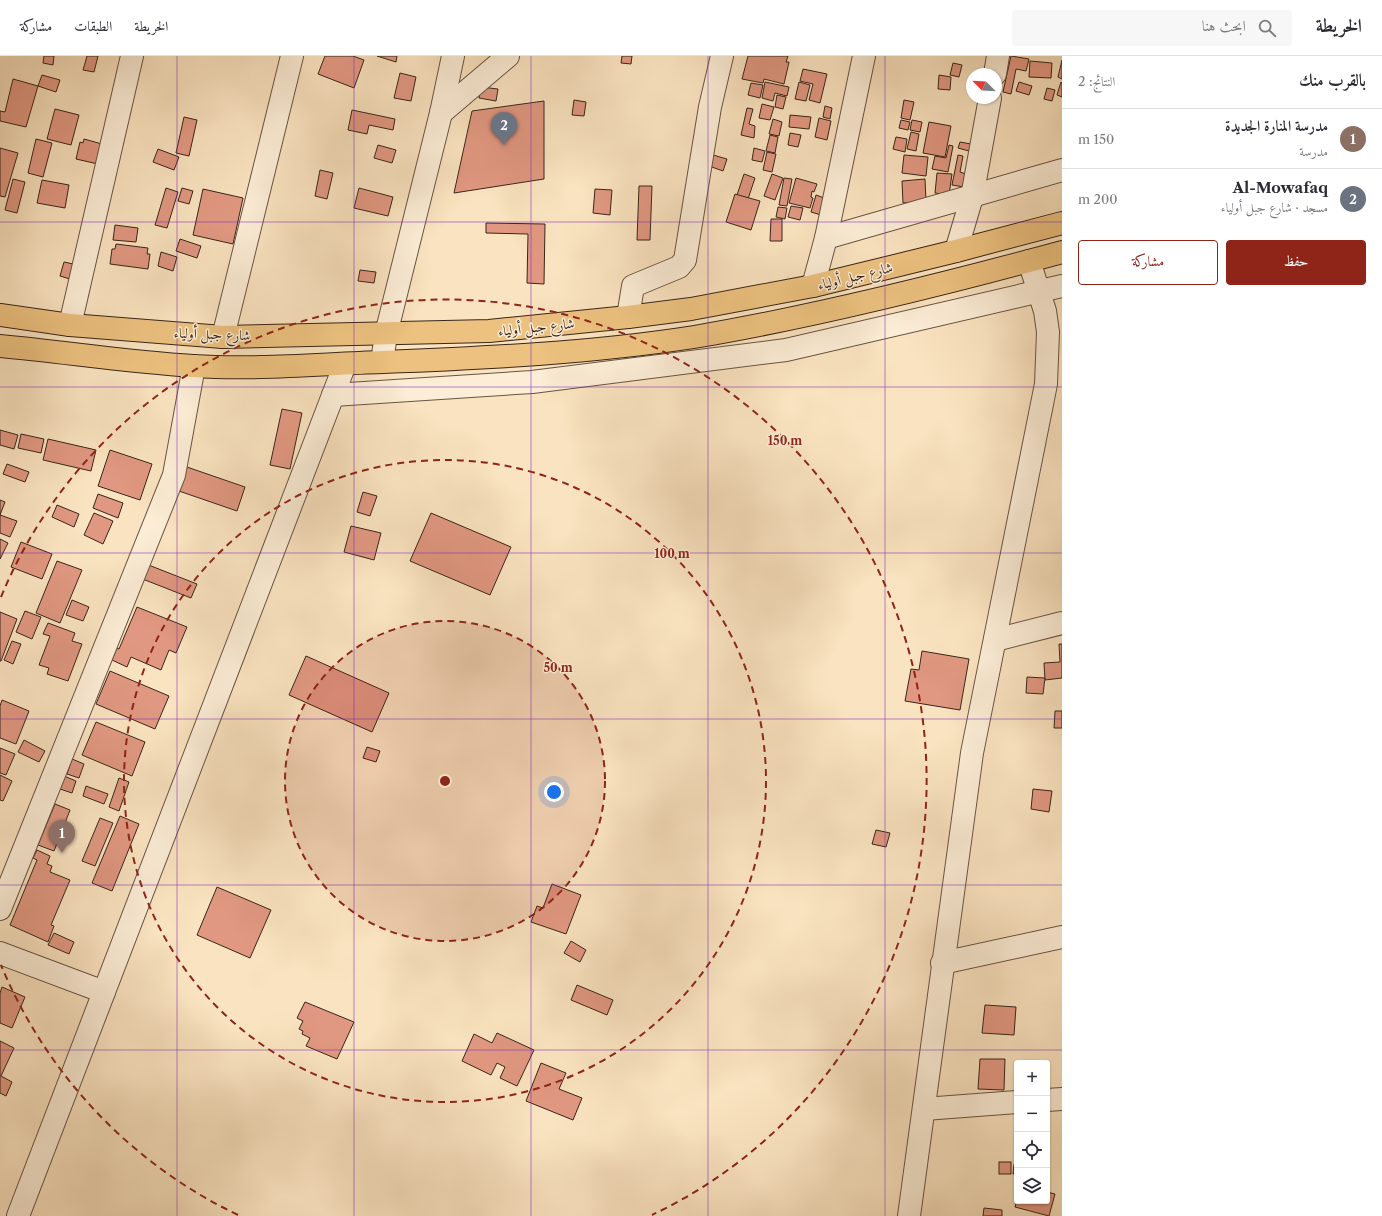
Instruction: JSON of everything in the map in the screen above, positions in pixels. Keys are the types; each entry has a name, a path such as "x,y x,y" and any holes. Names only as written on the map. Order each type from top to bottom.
{"main road":[{"name":"شارع جبل أولياء","path":"0,315 70,325 223,336 489,331 691,309 813,286 1062,223"},
{"name":"شارع جبل أولياء","path":"0,346 194,366 288,367 485,358 619,347 694,337 781,320 887,297 1062,252"}],"street":[{"path":"70,325 132,56"},
{"path":"223,336 292,56"},
{"path":"382,362 386,334 441,113 453,56"},
{"path":"441,113 508,56"},
{"path":"628,317 633,286 679,267 685,260 710,107 722,56"},
{"path":"813,286 826,238 864,56"},
{"path":"996,68 998,56"},
{"path":"956,251 972,197 989,104"},
{"path":"826,238 1062,170"},
{"path":"909,1216 942,964 972,753 1046,384 1048,332 1045,311 1029,260"},
{"path":"333,395 532,382 786,350 1062,286"},
{"path":"18,1216 345,364"},
{"path":"0,909 174,475 194,366"},
{"path":"995,640 1062,623"},
{"path":"942,964 1062,937"},
{"path":"0,953 104,992"},
{"path":"1050,1100 1062,1099"},
{"path":"924,1109 1014,1102"}],"building":[{"path":"44,56 54,56 53,65 43,63"},
{"path":"87,56 98,56 94,72 83,70"},
{"path":"325,56 353,56 364,60 354,88 318,74"},
{"path":"377,56 397,56 396,62"},
{"path":"622,56 632,56 631,64 621,63"},
{"path":"748,56 788,56 786,62 789,62 784,84 764,79 763,83 742,79"},
{"path":"1011,56 1029,59 1026,71 1016,69 1011,94 1003,92"},
{"path":"1062,60 1062,79 1058,77"},
{"path":"1030,61 1052,63 1051,78 1029,77"},
{"path":"953,63 962,65 959,77 950,75"},
{"path":"803,69 827,74 820,103 809,100 813,84 800,81"},
{"path":"400,73 416,77 411,101 394,98"},
{"path":"42,75 60,80 56,92 38,86"},
{"path":"939,75 951,77 950,90 938,89"},
{"path":"13,79 38,86 26,127 0,121 0,111 5,112"},
{"path":"765,82 789,87 787,96 775,93 773,101 762,98"},
{"path":"799,82 810,85 806,101 795,99"},
{"path":"1019,82 1032,86 1029,95 1016,91"},
{"path":"1061,82 1062,83 1062,97 1057,95"},
{"path":"751,83 763,85 760,98 748,95"},
{"path":"481,87 498,89 496,101 479,98"},
{"path":"1047,88 1055,90 1052,101 1044,99"},
{"path":"777,95 786,97 783,109 775,107"},
{"path":"574,100 586,102 584,116 572,115"},
{"path":"904,100 914,102 910,120 901,118"},
{"path":"544,101 544,179 454,193 472,111"},
{"path":"762,104 774,107 770,120 759,118"},
{"path":"825,106 832,108 830,119 823,117"},
{"path":"747,108 753,109 749,124 755,126 754,138 741,135"},
{"path":"55,109 79,115 71,145 47,139"},
{"path":"352,110 395,119 393,130 369,125 367,134 348,130"},
{"path":"790,115 811,117 809,129 789,127"},
{"path":"184,117 197,120 189,156 176,153"},
{"path":"819,118 831,121 827,140 815,137"},
{"path":"773,119 782,122 779,136 769,134"},
{"path":"901,120 910,122 908,130 899,128"},
{"path":"912,120 922,122 920,132 910,130"},
{"path":"929,122 951,126 945,157 923,153"},
{"path":"911,132 919,134 916,151 907,149"},
{"path":"790,133 801,135 798,147 788,145"},
{"path":"770,135 778,137 775,153 766,151"},
{"path":"896,137 907,139 905,152 893,149"},
{"path":"36,139 52,143 43,177 28,173"},
{"path":"84,139 102,144 98,164 76,159 80,142 83,143"},
{"path":"960,142 971,144 969,151 958,148"},
{"path":"378,145 396,150 392,163 374,158"},
{"path":"949,145 953,146 948,172 932,169 935,156 946,158"},
{"path":"0,148 18,153 5,197 0,196"},
{"path":"754,148 765,151 762,162 752,160"},
{"path":"158,149 179,157 174,170 153,162"},
{"path":"767,152 776,154 772,172 763,170"},
{"path":"713,155 727,159 723,171 709,166"},
{"path":"904,155 928,157 926,176 902,173"},
{"path":"958,155 963,156 960,172 966,174 964,187 952,185"},
{"path":"320,170 333,173 327,199 315,196"},
{"path":"937,173 952,174 949,195 935,193"},
{"path":"744,174 755,178 748,199 737,195"},
{"path":"772,174 783,178 775,200 764,196"},
{"path":"784,178 792,179 787,206 779,205"},
{"path":"796,178 817,184 814,192 812,191 811,197 813,198 810,208 789,203"},
{"path":"13,179 25,182 17,213 5,210"},
{"path":"925,179 926,201 903,203 902,181"},
{"path":"42,180 69,185 65,208 37,203"},
{"path":"639,186 652,186 650,240 637,240"},
{"path":"166,188 178,192 167,228 155,225"},
{"path":"182,188 193,191 189,204 178,201"},
{"path":"359,188 393,197 388,216 354,208"},
{"path":"203,189 243,198 233,244 193,235"},
{"path":"595,189 612,190 610,215 593,213"},
{"path":"735,194 760,201 751,230 726,222"},
{"path":"816,195 827,199 821,215 811,212"},
{"path":"791,206 803,208 800,220 788,217"},
{"path":"778,207 787,208 785,219 776,217"},
{"path":"771,219 782,219 782,241 770,241"},
{"path":"486,223 545,224 544,284 527,283 528,234 486,233"},
{"path":"115,225 138,228 136,242 113,240"},
{"path":"180,239 201,246 197,258 176,251"},
{"path":"116,244 148,248 147,254 150,254 148,269 110,264 112,249 115,249"},
{"path":"161,252 177,257 173,271 158,266"},
{"path":"64,262 78,265 73,280 60,276"},
{"path":"360,270 376,272 374,283 358,281"},
{"path":"282,409 302,413 290,469 270,465"},
{"path":"0,430 18,435 14,449 0,445"},
{"path":"21,434 44,439 41,453 18,448"},
{"path":"48,439 96,450 91,471 43,460"},
{"path":"110,450 152,464 140,500 98,486"},
{"path":"7,464 29,472 25,482 3,474"},
{"path":"184,466 245,487 237,511 176,490"},
{"path":"363,492 377,496 370,516 357,512"},
{"path":"98,494 123,503 118,518 93,508"},
{"path":"0,500 5,502 0,515"},
{"path":"57,505 79,514 74,527 52,517"},
{"path":"94,513 113,521 103,544 84,535"},
{"path":"431,513 511,547 490,595 410,561"},
{"path":"0,515 17,521 10,537 0,533"},
{"path":"351,526 381,533 374,560 344,552"},
{"path":"0,539 8,543 0,559"},
{"path":"21,542 52,554 42,579 11,567"},
{"path":"57,561 82,570 60,623 36,613"},
{"path":"146,564 197,584 191,598 140,578"},
{"path":"72,600 89,607 83,621 66,615"},
{"path":"137,607 187,627 176,653 169,650 161,670 131,657 127,667 112,660 117,648 119,649"},
{"path":"25,611 41,617 32,639 16,632"},
{"path":"0,612 17,619 1,661 0,661"},
{"path":"48,623 75,633 72,641 82,644 68,681 47,674 49,668 39,665 50,636 43,634"},
{"path":"12,641 21,644 13,664 4,660"},
{"path":"1059,644 1062,644 1062,678 1045,680 1044,663 1060,662"},
{"path":"922,651 969,659 960,710 905,701 911,669 919,670"},
{"path":"306,656 389,693 372,732 289,695"},
{"path":"110,671 169,696 155,729 96,704"},
{"path":"1027,677 1045,678 1043,694 1026,693"},
{"path":"2,700 29,711 16,744 0,738 0,706"},
{"path":"1055,711 1062,711 1062,728 1054,728"},
{"path":"96,722 145,742 132,776 82,755"},
{"path":"24,740 45,751 39,762 18,752"},
{"path":"367,747 380,751 376,762 363,758"},
{"path":"0,748 15,754 6,775 0,773"},
{"path":"72,759 84,764 79,778 67,774"},
{"path":"0,775 12,781 3,801 0,800"},
{"path":"64,776 76,781 72,793 60,789"},
{"path":"119,778 129,782 119,811 109,807"},
{"path":"86,786 108,794 104,804 83,796"},
{"path":"1033,789 1052,791 1049,812 1031,809"},
{"path":"55,804 70,810 54,851 38,845"},
{"path":"120,816 139,824 112,891 92,883"},
{"path":"100,818 113,823 95,866 82,861"},
{"path":"876,830 890,833 886,847 872,844"},
{"path":"37,850 50,856 47,864 52,866 50,872 70,880 51,925 54,926 48,942 10,925 37,860 33,858"},
{"path":"552,884 581,895 566,934 531,922 537,906 543,908"},
{"path":"217,887 271,910 250,958 197,935"},
{"path":"54,933 74,942 69,954 48,945"},
{"path":"571,941 586,950 580,962 564,953"},
{"path":"577,985 613,1000 607,1015 571,1000"},
{"path":"2,987 25,997 12,1028 0,1023 0,993"},
{"path":"305,1002 354,1022 337,1059 306,1046 310,1038 302,1034 303,1031 299,1029 303,1021 297,1018"},
{"path":"985,1005 1016,1007 1014,1035 982,1033"},
{"path":"497,1033 534,1050 517,1086 500,1078 505,1067 497,1063 491,1075 462,1061 474,1034 492,1043"},
{"path":"0,1041 14,1048 1,1076 12,1082 6,1096 0,1093"},
{"path":"980,1059 1005,1059 1004,1090 978,1089"},
{"path":"541,1063 566,1073 559,1089 582,1098 573,1120 526,1101"},
{"path":"999,1162 1011,1162 1011,1174 999,1174"},
{"path":"1050,1193 1055,1194 1049,1216 1015,1207 1016,1204 1050,1204"},
{"path":"984,1208 1002,1210 1002,1216 983,1216"}],"place":[{"name":"Al-Mowafaq","path":"504,145"},
{"name":"مدرسة المنارة الجديدة","path":"62,853"}]}
